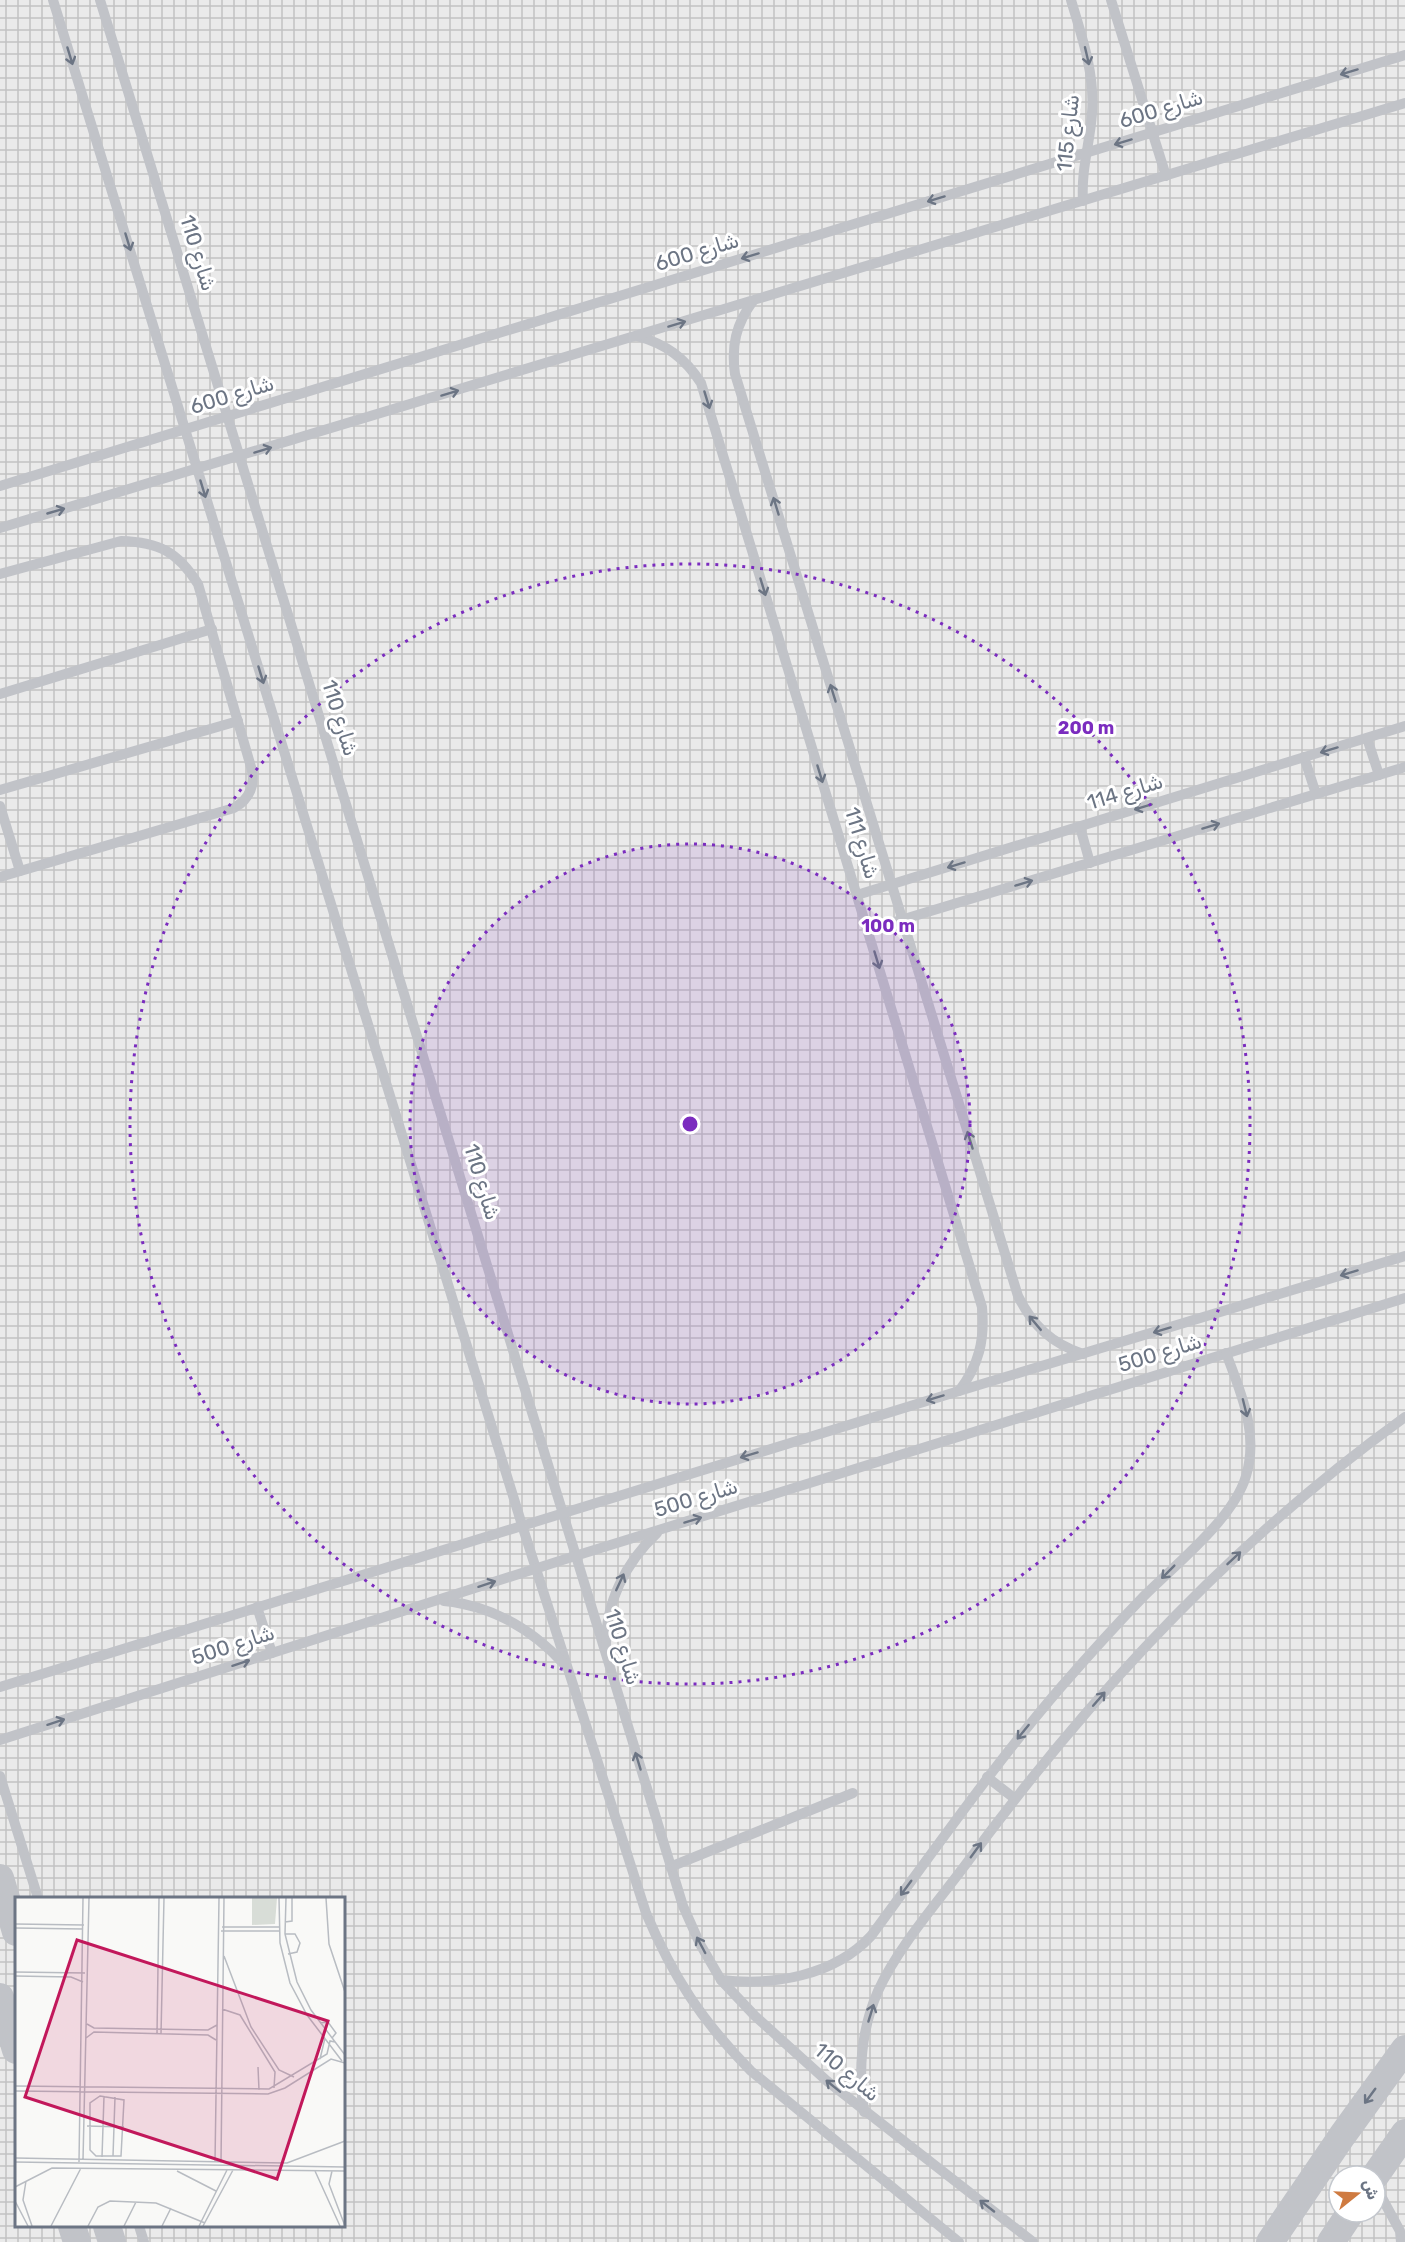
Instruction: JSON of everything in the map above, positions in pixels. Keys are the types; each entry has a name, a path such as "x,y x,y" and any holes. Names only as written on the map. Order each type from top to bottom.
{"street":[{"path":"0,1878 15,1929"},
{"path":"0,1997 15,2047"},
{"path":"1270,2242 1348,2127 1405,2049"},
{"path":"1383,2164 1405,2133"},
{"path":"1331,2242 1343,2224"},
{"path":"72,2227 77,2242"},
{"path":"107,2227 112,2242"}],"lane":[{"path":"53,0 522,1525 646,1913 670,1965 700,2013 724,2043 751,2071 959,2242"},
{"name":"شارع 110","path":"100,0 683,1906 700,1944 721,1980 790,2049 864,2112 1033,2242"},
{"name":"شارع 115","path":"1071,0 1091,73 1092,113 1083,169 1083,201"},
{"path":"1112,0 1166,176"},
{"name":"شارع 600","path":"0,486 1405,55"},
{"path":"0,528 1405,103"},
{"name":"شارع 111","path":"753,301 737,328 733,358 735,374 1018,1296 1037,1327 1050,1339 1083,1354"},
{"name":"شارع 111","path":"637,336 668,348 681,358 702,383 982,1307 983,1343 978,1360 959,1391"},
{"path":"0,574 121,541 158,546 174,555 188,568 198,584 254,781 249,794 240,804 0,877"},
{"path":"0,694 212,629"},
{"path":"0,790 238,721"},
{"name":"شارع 114","path":"857,895 1405,726"},
{"path":"1367,738 1379,775"},
{"path":"1304,757 1316,795"},
{"path":"868,930 1405,767"},
{"path":"0,806 20,871"},
{"path":"1080,826 1090,862"},
{"name":"شارع 500","path":"0,1687 1405,1256"},
{"name":"شارع 500","path":"0,1740 575,1556 1405,1298"},
{"path":"721,1980 744,1982 792,1978 826,1966 858,1950 871,1936 987,1777 1032,1722 1142,1598 1227,1515 1246,1477 1251,1456 1251,1434 1241,1393 1226,1353"},
{"path":"864,2112 861,2082 862,2051 878,1991 898,1955 1014,1798 1158,1631 1202,1587 1294,1504 1405,1417"},
{"path":"606,1659 608,1623 617,1589 635,1557 660,1530"},
{"path":"438,1600 487,1609 510,1619 544,1643 567,1667"},
{"path":"257,1607 272,1653"},
{"path":"0,1776 37,1897"},
{"path":"987,1777 1014,1798"},
{"path":"670,1866 853,1793"},
{"path":"1387,2207 1400,2230 1401,2242"},
{"path":"139,2227 144,2242"}],"shaded area":[{"path":"0,0 1405,0 1405,2242 0,2242"}]}
